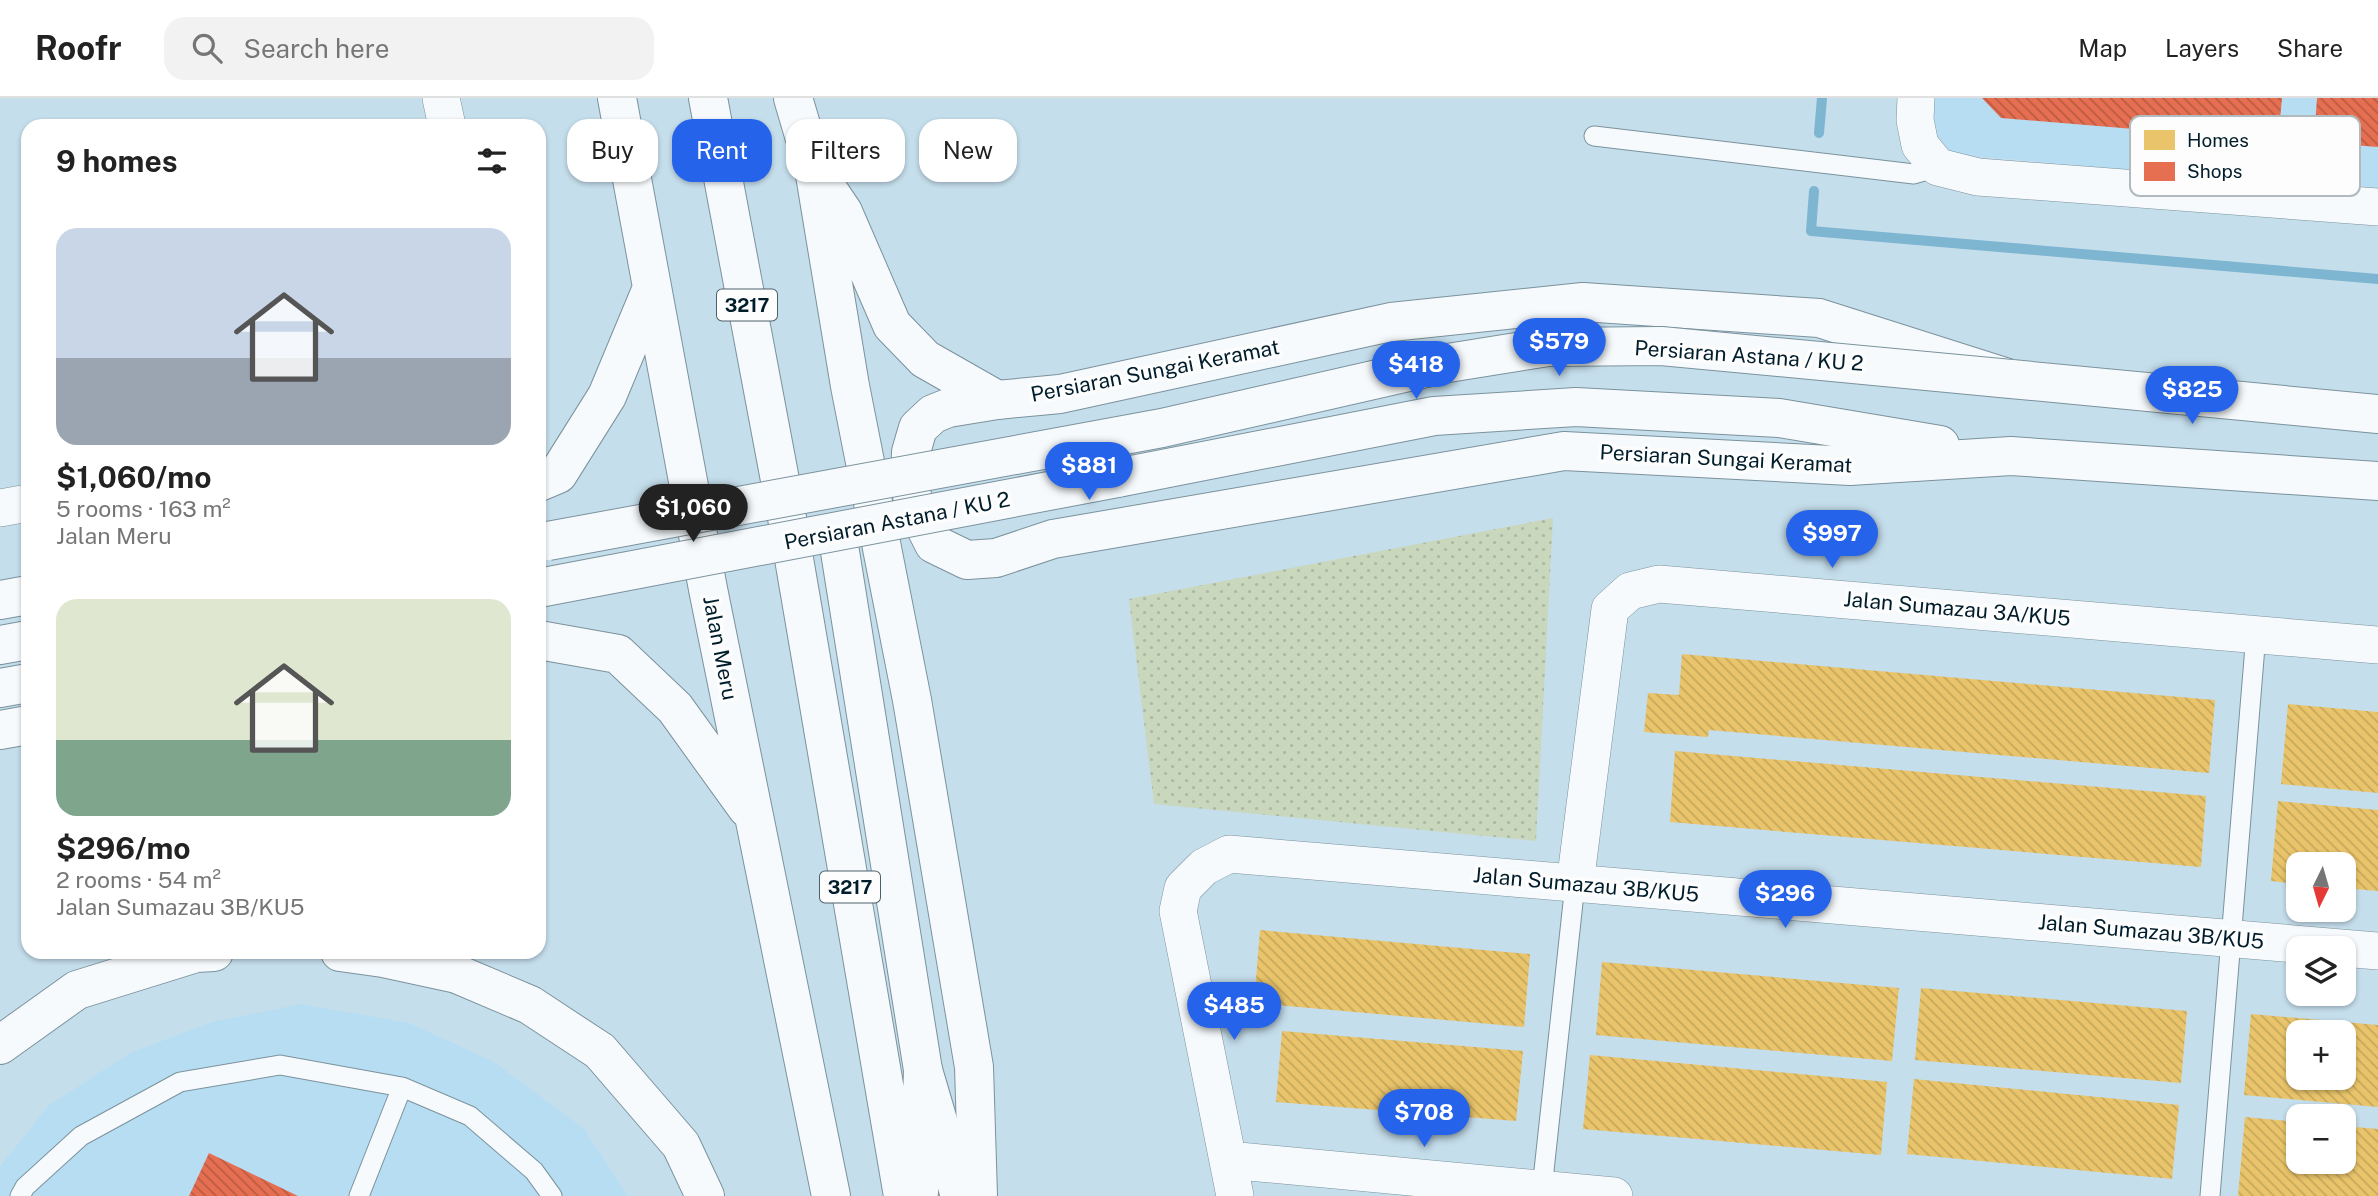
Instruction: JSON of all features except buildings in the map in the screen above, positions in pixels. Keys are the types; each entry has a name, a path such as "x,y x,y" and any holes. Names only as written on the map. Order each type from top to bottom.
{"main road":[{"name":"Jalan Meru","path":"617,98 708,589 831,1196"},
{"name":"3217","path":"708,98 788,526 903,1196"},
{"path":"793,98 799,119"},
{"path":"816,182 850,386 912,700 974,1068 978,1196"},
{"path":"823,182 843,212 892,325 925,359 998,400"},
{"path":"546,479 558,474 607,396 652,288"},
{"name":"Persiaran Sungai Keramat","path":"2378,414 2011,379 1819,318 1583,302 1391,322 1060,394 948,408 933,414 918,428 911,452 910,480 913,503 934,544 967,560 996,558 1053,538 1564,451 1850,466 2004,456 2378,481"},
{"name":"Persiaran Astana / KU 2","path":"546,542 1162,428 1448,363 1548,347 1661,346 2011,379"},
{"name":"Persiaran Astana / KU 2","path":"546,587 837,533 1434,416 1576,407 1779,418 2004,456"},
{"path":"827,489 837,533"},
{"name":"3217","path":"837,533 923,1070 919,1196"},
{"path":"0,600 21,596"},
{"path":"0,645 21,641"},
{"path":"546,641 618,654 675,708 754,818"},
{"path":"0,688 21,684"},
{"path":"0,730 21,726"},
{"path":"0,1045 77,990 177,959"},
{"path":"388,959 457,974 530,1006 600,1051 681,1145 705,1196"},
{"path":"923,1070 960,1196"}],"street":[{"path":"441,98 446,119"},
{"path":"1916,98 1915,120 1920,145 1938,167 1978,177 2130,188"},
{"path":"2231,196 2378,207"},
{"path":"0,508 21,504"},
{"name":"Jalan Sumazau 3A/KU5","path":"1575,884 1610,609 1630,592 1659,584 2378,645"},
{"name":"Jalan Sumazau 3B/KU5","path":"1228,1160 1178,911 1183,888 1203,867 1228,854 2378,951"},
{"path":"1235,1196 1228,1160 1542,1193 1614,1196"}],"lane":[{"path":"1594,136 1914,174 1938,167"},
{"path":"2210,1196 2229,938 2256,634"},
{"path":"1542,1193 1575,884"},
{"path":"20,1196 26,1187 81,1136 180,1082 280,1065 402,1087 470,1116 534,1171 552,1196"},
{"path":"359,1196 402,1087"}],"shaded area":[{"path":"1930,98 2378,98 2378,191 2360,189 2360,116 2130,116 2130,170 1949,154 1933,139"},
{"path":"301,1004 409,1023 494,1062 584,1129 628,1196 0,1196 0,1167 48,1106 130,1053 212,1022"}],"green space":[{"path":"1553,518 1536,841 1154,804 1129,599"}],"waterway":[{"path":"1819,133 1822,98"},
{"path":"1814,191 1811,231 2378,279"}]}
